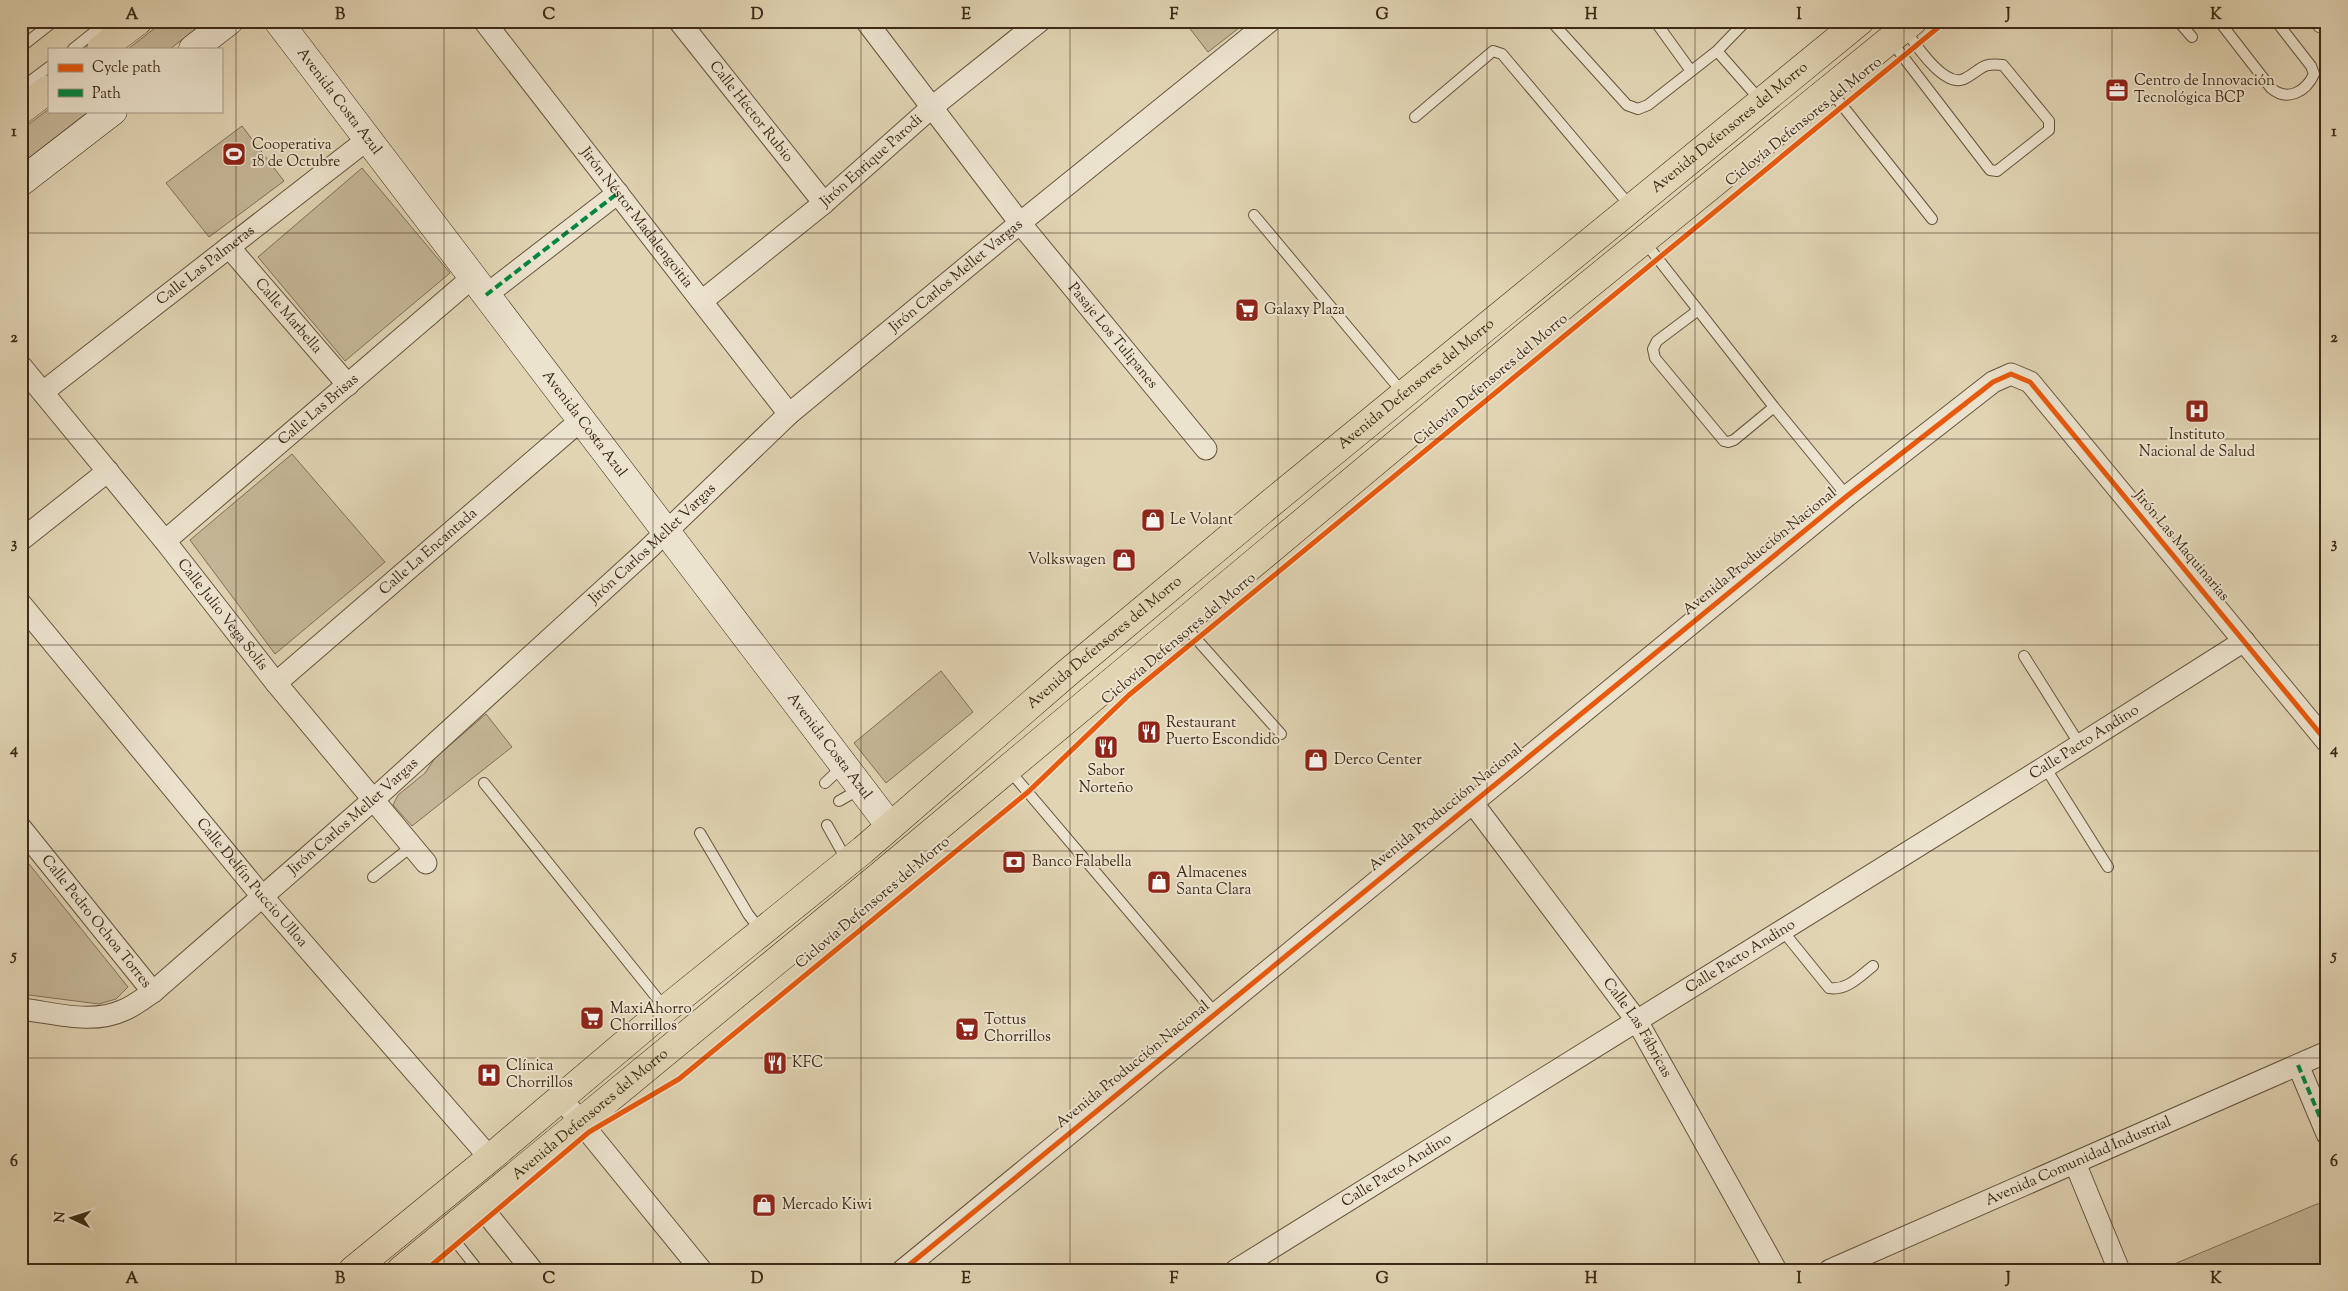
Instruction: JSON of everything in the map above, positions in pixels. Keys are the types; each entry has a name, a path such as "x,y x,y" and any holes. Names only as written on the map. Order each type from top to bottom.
{"main road":[{"path":"102,48 138,21"},
{"name":"Avenida Defensores del Morro","path":"353,1270 490,1158 666,1009 847,862 1066,674 1506,310 1860,21"},
{"name":"Avenida Defensores del Morro","path":"401,1270 1008,769 1527,335 1902,30"},
{"path":"21,110 48,90"},
{"path":"1506,310 1527,335"}],"street":[{"path":"194,48 229,21"},
{"name":"Avenida Costa Azul","path":"278,21 667,533 834,774 850,795 890,826"},
{"name":"Jirón Néstor Madalengoitia","path":"484,21 788,414"},
{"name":"Calle Héctor Rubio","path":"679,21 824,204"},
{"name":"Pasaje Los Tulipanes","path":"866,21 1020,223 1206,449"},
{"name":"Jirón Enrique Parodi","path":"702,301 824,204 931,108 1040,21"},
{"name":"Jirón Carlos Mellet Vargas","path":"21,1009 89,1018 107,1016 125,1010 153,992 261,895 373,800 667,533 685,513 788,414 1270,21"},
{"path":"21,182 112,112"},
{"name":"Calle Las Palmeras","path":"43,392 368,139"},
{"name":"Calle Las Brisas","path":"165,541 348,384 480,286 618,193"},
{"name":"Calle Marbella","path":"229,247 348,384"},
{"name":"Calle Julio Vega Solís","path":"21,366 165,541 276,683 426,863"},
{"name":"Avenida Producción Nacional","path":"903,1270 1847,496 1993,382 2011,374"},
{"name":"Jirón Las Maquinarias","path":"2011,374 2030,382 2327,742"},
{"name":"Calle La Encantada","path":"276,683 581,420"},
{"path":"21,540 108,472"},
{"name":"Calle Delfín Puccio Ulloa","path":"21,604 261,895 490,1158"},
{"name":"Calle Pacto Andino","path":"1236,1270 2045,767 2244,641"},
{"name":"Calle Las Fábricas","path":"1472,802 1637,1021 1776,1270"},
{"name":"Calle Pedro Ochoa Torres","path":"21,828 153,992"},
{"name":"Avenida Comunidad Industrial","path":"1830,1270 2327,1052"},
{"path":"2298,1065 2327,1134"},
{"path":"561,1098 701,1270"},
{"path":"2075,1163 2119,1270"},
{"path":"479,1204 532,1270"}],"lane":[{"path":"21,47 54,21"},
{"path":"74,48 108,21"},
{"path":"1551,21 1627,106 1638,109 1648,105 1717,51 1746,21"},
{"path":"1655,21 1691,71"},
{"path":"2178,21 2192,37"},
{"path":"2219,21 2271,88 2279,94 2288,96 2310,83 2314,74 2311,66 2276,21"},
{"path":"2314,21 2319,27 2327,30"},
{"path":"1902,30 1934,67 1951,80 1962,79 1982,65 2002,65 2049,121 2049,130 1997,171 1990,170 1902,30"},
{"path":"1415,117 1493,51 1497,51 1502,54 1632,207"},
{"path":"1717,51 1761,102"},
{"path":"21,88 48,68"},
{"path":"1829,89 1932,219"},
{"path":"1254,215 1404,394"},
{"path":"1643,241 1774,408 1847,496"},
{"path":"1697,310 1656,341 1653,350 1655,358 1724,440 1728,442 1734,440 1774,408"},
{"path":"1182,623 1282,734"},
{"path":"2024,656 2080,745"},
{"path":"2045,767 2108,867"},
{"path":"1008,769 1215,1013"},
{"path":"484,783 666,1009"},
{"path":"827,825 847,862"},
{"path":"700,833 748,914 761,931"},
{"path":"373,877 412,846"},
{"path":"1782,930 1829,988 1838,989 1846,987 1873,966"},
{"path":"447,1231 478,1270"}],"shaded area":[{"path":"164,21 206,21 171,48 129,48"},
{"path":"1184,21 1248,21 1208,52"},
{"path":"48,110 48,112 88,112 21,164 21,130"},
{"name":"Cooperativa 18 de Octubre","path":"242,126 284,181 209,237 166,183"},
{"path":"362,168 450,273 345,361 258,257"},
{"path":"292,454 385,562 275,654 190,540"},
{"path":"941,671 973,712 886,783 854,743"},
{"path":"486,714 512,747 412,826 393,805 398,795 425,773 435,758"},
{"path":"21,854 128,987 116,999 99,1004 21,994"},
{"path":"2327,1203 2327,1270 2160,1270 2317,1204"}],"marked path":[{"path":"486,295 618,193"},
{"path":"2298,1065 2327,1134"}],"cycle path":[{"name":"Ciclovía Defensores del Morro","path":"426,1270 589,1132 679,1079 1028,792 1129,695 1946,21"},
{"path":"903,1270 1847,496 1993,382 2011,374 2030,382 2327,742"}],"place":[{"name":"Centro de Innovación Tecnológica BCP","path":"2117,90"},
{"name":"Cooperativa 18 de Octubre","path":"234,154"},
{"name":"Galaxy Plaza","path":"1247,310"},
{"name":"Instituto Nacional de Salud","path":"2197,411"},
{"name":"Le Volant","path":"1153,520"},
{"name":"Volkswagen","path":"1124,560"},
{"name":"Restaurant Puerto Escondido","path":"1149,732"},
{"name":"Sabor Norteño","path":"1106,747"},
{"name":"Derco Center","path":"1316,760"},
{"name":"Banco Falabella","path":"1014,862"},
{"name":"Almacenes Santa Clara","path":"1159,882"},
{"name":"MaxiAhorro Chorrillos","path":"592,1018"},
{"name":"Tottus Chorrillos","path":"967,1029"},
{"name":"KFC","path":"775,1063"},
{"name":"Clínica Chorrillos","path":"489,1075"},
{"name":"Mercado Kiwi","path":"764,1205"}]}
